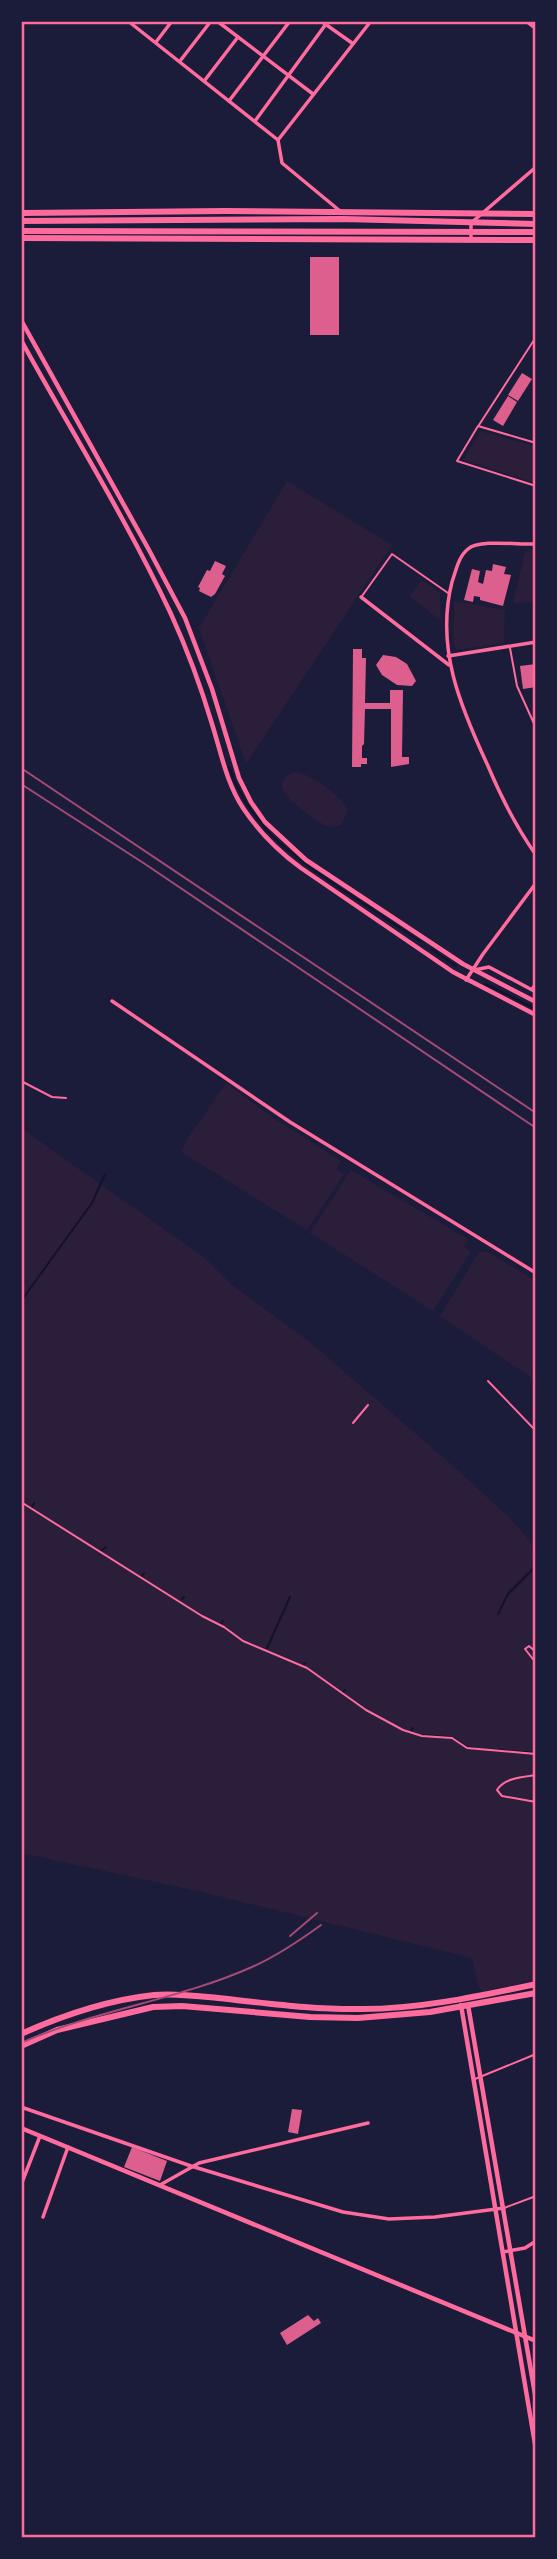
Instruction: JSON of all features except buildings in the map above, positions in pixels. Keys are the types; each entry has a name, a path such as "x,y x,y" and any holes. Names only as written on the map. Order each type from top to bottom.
{"main road":[{"path":"77,211 78,235"},
{"path":"21,213 77,211 343,216 536,232"},
{"path":"21,221 536,214"},
{"path":"345,235 536,223"},
{"path":"21,232 78,235 345,235 536,240"},
{"path":"21,238 78,235"},
{"path":"21,2046 57,2030 153,2007 182,2006 310,2017 388,2017 536,1984"},
{"path":"21,2034 51,2020 93,2007 154,1995 360,2010 536,1993"}],"street":[{"path":"156,41 172,21"},
{"path":"180,61 211,21"},
{"path":"217,21 313,94"},
{"path":"229,101 290,21"},
{"path":"278,140 371,21"},
{"path":"526,21 534,28 536,21"},
{"path":"130,22 278,140 282,163 343,216 345,235"},
{"path":"255,121 323,23 352,43"},
{"path":"205,80 238,37"},
{"path":"471,240 471,227 535,170"},
{"path":"21,320 185,618 212,689 239,778 265,822 306,860 472,970 536,1002"},
{"path":"21,340 127,529 175,623 202,693 229,782 257,829 301,868 466,980 536,1016"},
{"path":"536,544 473,546 464,554 457,567 449,594 446,618 450,666 466,717 492,776 536,855"},
{"path":"361,597 450,666"},
{"path":"175,623 185,618"},
{"path":"448,656 536,642"},
{"path":"466,980 536,883"},
{"path":"472,970 489,967 534,990"},
{"path":"113,1001 290,1122 536,1273"},
{"path":"464,2002 481,2078 536,2400"},
{"path":"464,2002 474,2080 536,2450"},
{"path":"21,2107 191,2166 320,2206 379,2218 435,2217 503,2208"},
{"path":"481,2122 488,2121"},
{"path":"159,2185 191,2166 368,2123"},
{"path":"21,2128 536,2340"},
{"path":"21,2185 40,2136"},
{"path":"43,2217 68,2147"},
{"path":"503,2252 524,2248 536,2241"}],"lane":[{"path":"536,337 457,461 536,486"},
{"path":"478,426 536,443"},
{"path":"361,597 392,554 449,594"},
{"path":"509,647 517,686 536,728"},
{"path":"534,990 536,982"},
{"path":"474,2080 536,2054"},
{"path":"503,2208 536,2196"}],"path":[{"path":"21,1081 52,1097 66,1098"},
{"path":"488,1381 536,1431"},
{"path":"353,1423 368,1405"},
{"path":"21,1502 243,1641 307,1668 390,1724 422,1736 452,1738 467,1748 536,1754"},
{"path":"536,1652 529,1646 525,1649 536,1663"},
{"path":"536,1775 508,1781 497,1790 502,1796 536,1802"}],"shaded area":[{"path":"481,431 536,447 536,483 463,460"},
{"path":"287,481 392,545 246,764 199,628"},
{"path":"536,550 536,602 513,603 525,552"},
{"path":"422,580 440,593 441,621 409,596"},
{"path":"454,601 505,610 504,643 456,650 453,642"},
{"path":"296,772 317,781 340,800 348,811 341,825 324,825 290,800 282,784 285,777"},
{"path":"226,1083 272,1117 341,1161 336,1169 344,1174 307,1230 181,1152"},
{"path":"21,1128 205,1258 232,1285 310,1342 460,1472 512,1520 536,1548 536,1980 482,1992 472,1958 206,1893 21,1853"},
{"path":"351,1170 468,1239 464,1247 471,1252 433,1311 310,1233"},
{"path":"486,1251 536,1281 536,1381 440,1316 479,1252"}],"waterway":[{"path":"229,767 248,806 288,850 421,942"},
{"path":"431,949 456,966"},
{"path":"486,984 536,1009"},
{"path":"21,1301 92,1203 105,1174"},
{"path":"32,1507 34,1503"},
{"path":"102,1550 106,1547"},
{"path":"498,1614 508,1594 536,1566"},
{"path":"267,1648 290,1597"},
{"path":"420,1735 450,1737"},
{"path":"455,1739 467,1747 475,1748"},
{"path":"498,1750 536,1753"}],"railway":[{"path":"21,768 536,1113"},
{"path":"21,784 145,864 536,1128"},
{"path":"290,1936 317,1913"},
{"path":"21,2043 78,2022 195,1988 252,1967 321,1925"}]}
